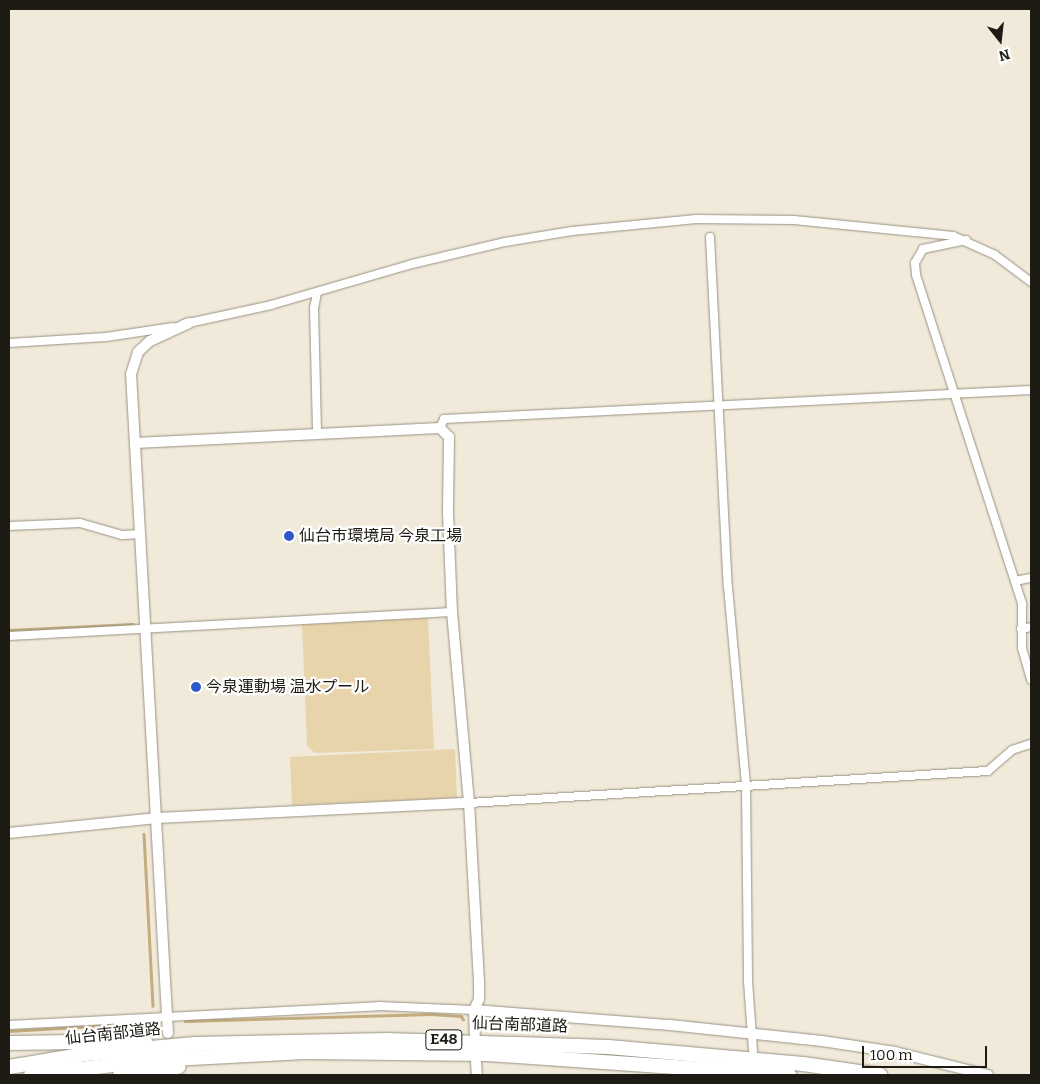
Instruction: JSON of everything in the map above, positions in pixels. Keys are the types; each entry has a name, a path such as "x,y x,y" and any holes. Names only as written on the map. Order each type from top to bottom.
{"highway":[{"path":"9,1044 116,1039 195,1044"},
{"name":"仙台南部道路","path":"9,1067 84,1054 195,1044 387,1040 588,1046 785,1062 880,1075"},
{"path":"120,1075 306,1052"},
{"name":"仙台南部道路","path":"31,1075 154,1060 306,1052 498,1055 789,1075"}],"street":[{"path":"9,343 106,337 189,323 317,292 448,254 505,242 598,228 696,219 812,221 926,231 966,240 995,255 1031,282"},
{"path":"710,238 728,587 746,786 750,1032 753,1051"},
{"path":"966,240 923,249 915,262 916,275 1022,604 1022,648 1031,680"},
{"path":"317,292 314,308 317,434"},
{"path":"168,1033 146,630 138,534 133,362 138,352 150,342 189,323"},
{"path":"440,428 444,419 1031,390"},
{"path":"135,443 440,428 449,437 448,513 452,612 469,803 479,992 474,1010 475,1034"},
{"path":"9,526 80,523 122,535 138,534"},
{"path":"1015,581 1031,578"},
{"path":"9,636 452,612"},
{"path":"1021,629 1031,627"},
{"path":"9,833 157,818 469,803 988,771 1012,750 1031,744"},
{"path":"9,1025 379,1006 474,1010 750,1032 895,1052 988,1075"},
{"path":"476,1062 477,1075"}],"shaded area":[{"path":"428,618 434,749 315,753 307,746 302,624"},
{"path":"455,749 457,798 292,805 290,757"}],"waterway":[{"path":"9,630 133,624"},
{"path":"144,834 153,1006"},
{"path":"185,1021 431,1014 461,1016 463,1019"},
{"path":"9,1031 146,1023"}],"place":[{"name":"仙台市環境局 今泉工場","path":"289,536"},
{"name":"今泉運動場 温水プール","path":"196,687"}]}
